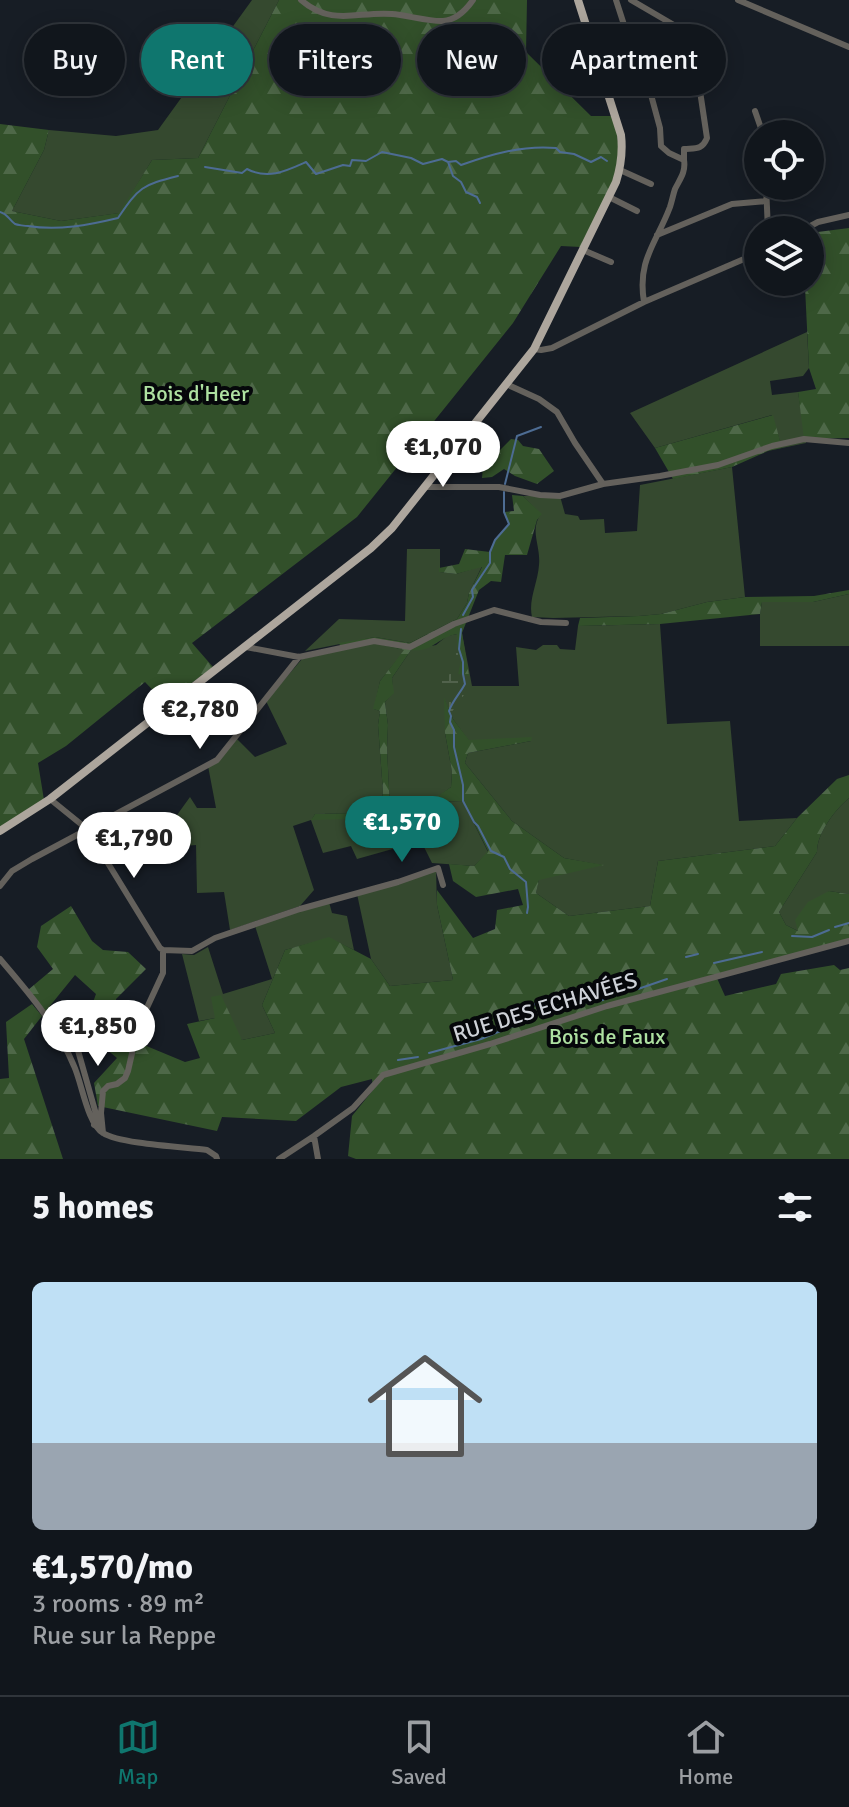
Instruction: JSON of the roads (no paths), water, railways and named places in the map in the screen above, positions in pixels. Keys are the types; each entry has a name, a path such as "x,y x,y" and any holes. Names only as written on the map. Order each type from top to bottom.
{"main road":[{"path":"0,831 50,799 371,548 392,528 534,349 620,170 621,135 578,0"}],"street":[{"path":"301,0 327,15 351,17 379,13 444,21 458,16 473,0"},
{"path":"616,0 624,24"},
{"path":"631,0 674,24"},
{"path":"738,0 849,47"},
{"path":"650,96 660,128 661,146 684,160"},
{"path":"644,302 641,285 643,270 685,169 684,149 699,149 707,138 701,96"},
{"path":"755,111 758,120"},
{"path":"620,170 651,184"},
{"path":"609,197 637,211"},
{"path":"657,235 732,204 766,201 767,216"},
{"path":"824,221 849,215"},
{"path":"583,250 611,262"},
{"path":"534,349 552,348 644,302 744,259"},
{"path":"506,384 539,399 557,412 603,484"},
{"path":"424,487 499,487 560,496 603,484 718,465 772,446 804,439 849,443"},
{"path":"246,647 299,657 374,641 410,647 454,624 494,610 541,622 566,623"},
{"path":"0,886 12,871 217,760 299,657"},
{"path":"50,799 87,829 163,950 192,951 215,938 300,909 438,868 443,885"},
{"name":"RUE DES ECHAVÉES","path":"279,1159 353,1108 383,1075 607,1006 849,941"},
{"path":"103,1133 103,1091 125,1078 138,1027 163,973 163,950"},
{"path":"0,959 56,1029 74,1067 94,1125 117,1139 207,1150 217,1159"},
{"path":"76,1005 80,1018 77,1047 98,1121 94,1125"},
{"path":"314,1136 318,1159"}],"waterway":[{"path":"205,167 242,173 247,169 270,174 306,162 316,174 343,165 350,166 352,160 366,161 382,152 423,164 442,159 461,165 508,151 544,147 556,148 591,162 601,157 607,161"},
{"path":"448,162 453,176 480,203"},
{"path":"0,212 15,224 24,226 62,228 96,223 118,218 142,189 178,176"},
{"path":"505,484 517,436 541,427"},
{"path":"463,615 473,597 472,590 490,563 495,540 509,524 504,512 504,492"},
{"path":"461,629 459,649 465,684 449,711 463,785 463,801 491,851 504,857 510,869 526,882 527,913"},
{"path":"835,927 849,923"},
{"path":"792,936 812,937 829,930"},
{"path":"714,963 762,952"},
{"path":"686,957 698,954"},
{"path":"625,986 638,989 667,979"},
{"path":"429,1053 481,1039 513,1026 534,1004 548,1008 603,1000 606,985 615,986"},
{"path":"398,1060 418,1057"}],"park label":[{"name":"Bois d'Heer","path":"196,393"},
{"name":"Bois de Faux","path":"607,1036"}]}
